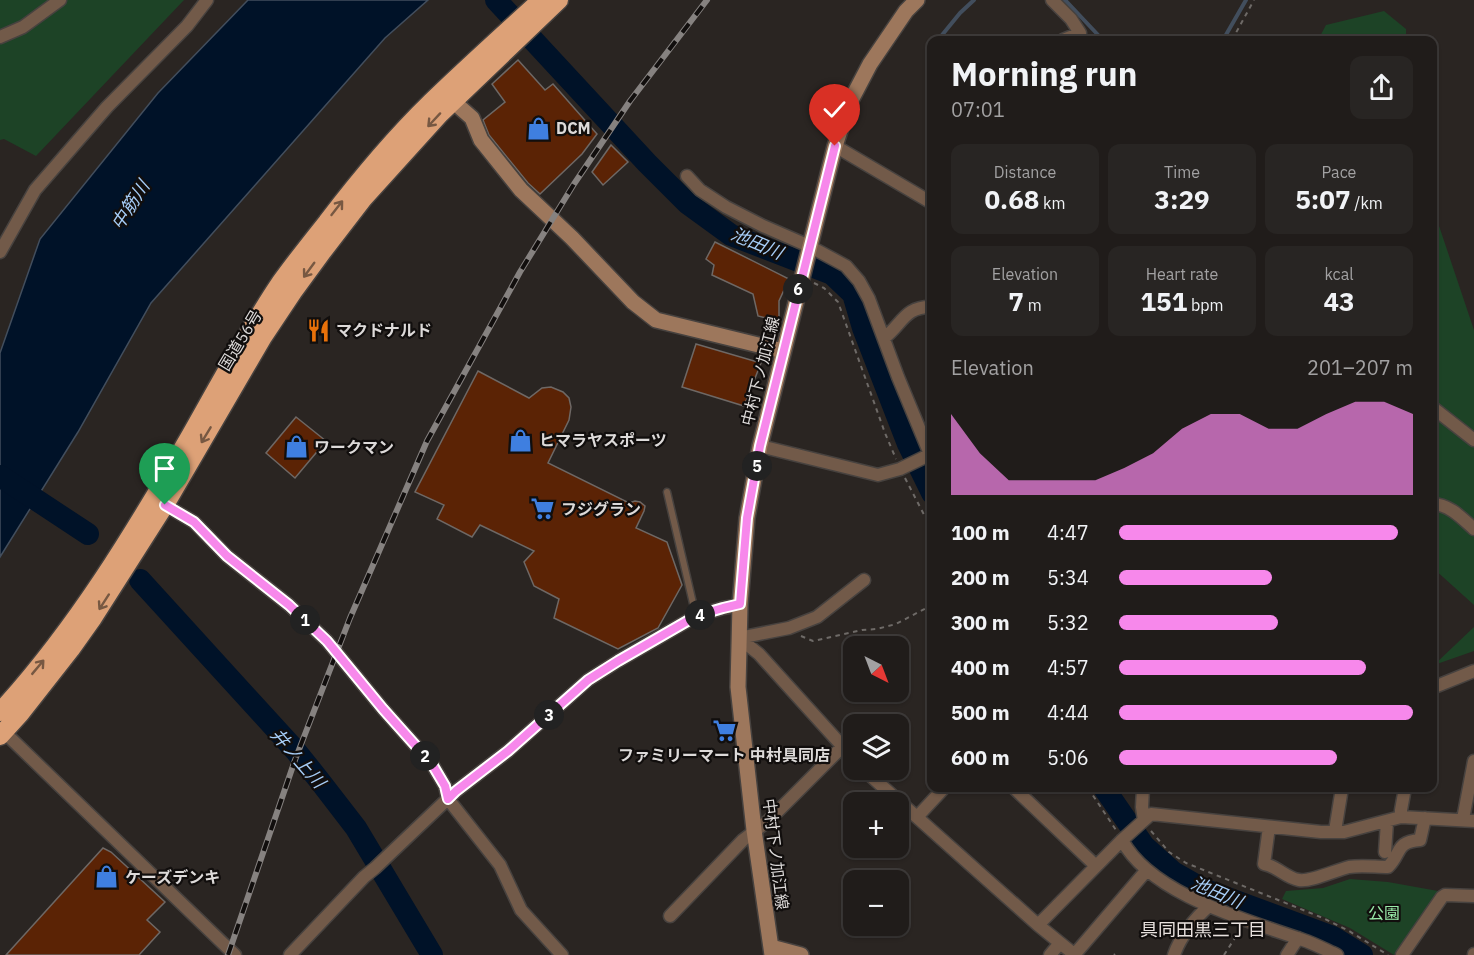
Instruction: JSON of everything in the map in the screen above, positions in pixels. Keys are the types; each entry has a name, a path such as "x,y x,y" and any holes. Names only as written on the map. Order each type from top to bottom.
{"highway":[{"name":"国道56号","path":"0,712 75,620 133,533 280,283 342,203 384,152 448,96 541,6 559,0"},
{"name":"国道56号","path":"1,732 20,714 93,618 165,505 263,337 293,292 363,199 448,96"}],"main road":[{"name":"中村下ノ加江線","path":"772,951 754,830 738,687 740,604 747,518 760,446 802,272 848,105 870,64 906,11 917,0"},
{"path":"448,96 472,118 481,140 521,190 572,238 633,302 656,320 783,351"},
{"path":"772,951 801,955"}],"street":[{"path":"0,38 23,27 60,0"},
{"path":"0,252 35,190 107,107 187,26 207,0"},
{"path":"1052,0 1071,19 1080,33 1073,36"},
{"path":"835,146 927,200"},
{"path":"687,176 700,189 726,207 846,266 860,281 927,449"},
{"path":"884,338 908,312 927,307"},
{"path":"1437,410 1474,441"},
{"path":"760,446 878,475 927,458"},
{"path":"1437,504 1447,507 1474,529"},
{"path":"165,505 194,522 227,556 289,605 327,641 432,764 445,786 448,799 500,866 521,910 562,955"},
{"path":"739,638 789,628 817,617 864,580"},
{"path":"291,955 363,877 456,791 508,751 588,680 696,616 740,604"},
{"path":"670,916 743,840 768,821 842,747 759,654 739,638"},
{"path":"1437,686 1474,671"},
{"path":"1,732 235,955"},
{"path":"1038,925 1151,814 1321,832 1344,832 1401,817 1469,820 1474,761"},
{"path":"874,780 1075,955 1146,871"},
{"path":"918,816 940,792"},
{"path":"1018,792 1096,866"},
{"path":"1143,792 1144,820"},
{"path":"1335,831 1341,792"},
{"path":"1401,817 1404,792"},
{"path":"1269,827 1264,864 1272,865 1299,880 1353,866 1388,867 1404,844 1411,840 1420,840 1425,818"},
{"path":"1385,852 1387,822"},
{"path":"1122,840 1146,871 1171,888 1209,906 1298,938 1337,955"},
{"path":"1402,955 1442,897 1445,895 1474,896"},
{"path":"1174,955 1178,944 1209,906"},
{"path":"1287,955 1298,938"},
{"path":"1050,955 1060,943"}],"lane":[{"path":"667,492 696,616"}],"path":[{"path":"1234,36 1254,0"},
{"path":"802,272 838,302 885,433 900,469 927,520"},
{"path":"789,628 803,638 813,641 896,624 927,608"},
{"path":"1091,792 1122,840"},
{"path":"1144,820 1147,827 1169,852 1186,863 1323,918 1349,930 1388,955"},
{"path":"1224,955 1246,920"}],"green space":[{"path":"0,0 184,0 36,156 4,139 0,140"},
{"path":"1384,11 1406,29 1406,36 1320,36 1326,25"},
{"path":"1437,220 1474,330 1474,605 1437,572"},
{"path":"1474,627 1474,651 1437,664"},
{"name":"公園","path":"1350,879 1388,882 1438,891 1394,955 1350,928 1282,899 1286,891 1323,888"}],"water":[{"name":"中筋川","path":"248,0 428,0 385,38 151,303 78,432 0,557 0,353 40,239 158,93"}],"building":[{"name":"DCM","path":"518,60 545,90 553,84 597,134 582,154 540,194 528,183 489,135 483,120 505,102 492,84"},
{"path":"611,145 628,162 603,185 592,172"},
{"path":"715,242 789,279 779,301 779,321 758,316 753,294 712,275 714,265 706,259"},
{"path":"696,344 761,363 744,406 682,387"},
{"name":"フジグラン","path":"478,371 529,398 542,388 551,387 563,392 569,398 571,407 569,420 548,463 629,503 635,501 645,506 636,528 667,542 682,585 658,628 618,649 554,618 559,599 534,586 524,562 534,551 480,525 472,537 437,519 444,505 415,492"},
{"name":"ワークマン","path":"296,417 326,441 295,478 266,453"},
{"name":"ケーズデンキ","path":"103,848 111,852 165,902 147,920 160,932 139,955 6,955"}],"waterway":[{"name":"池田川","path":"496,0 687,203 731,235 832,274 853,294 863,328 908,444 927,483"},
{"path":"941,36 974,0"},
{"path":"1065,0 1099,36"},
{"path":"1225,36 1246,0"},
{"name":"井ノ上川","path":"0,476 88,534"},
{"name":"井ノ上川","path":"140,580 295,750 319,780 356,828 432,955"},
{"name":"池田川","path":"1107,792 1144,846 1173,872 1203,889 1333,937 1362,955"}],"railway":[{"path":"228,955 295,760 350,618 427,441 520,272 574,184 630,101 707,0"}],"place":[{"name":"DCM","path":"538,128"},
{"name":"マクドナルド","path":"318,330"},
{"name":"ヒマラヤスポーツ","path":"521,440"},
{"name":"ワークマン","path":"296,447"},
{"name":"フジグラン","path":"543,509"},
{"name":"ファミリーマート 中村具同店","path":"724,730"},
{"name":"ケーズデンキ","path":"107,877"}],"district":[{"name":"具同田黒三丁目","path":"1203,929"}],"route":[{"path":"165,505 194,522 227,556 289,605 327,641 432,764 445,786 448,799 508,751 588,680 696,616 740,604 747,518 760,446 835,146"}]}
